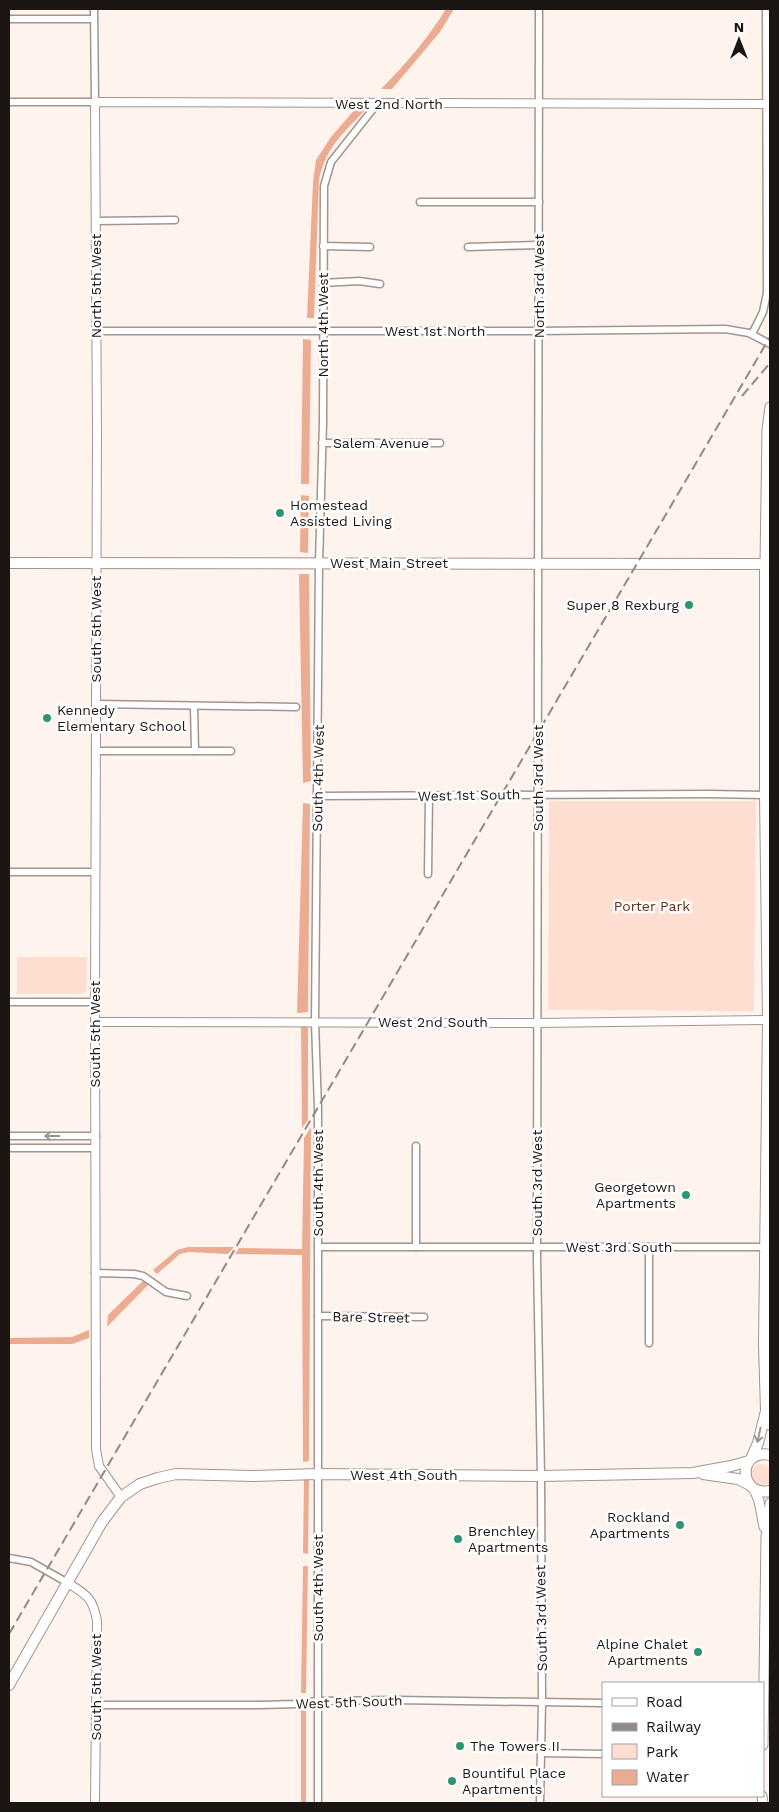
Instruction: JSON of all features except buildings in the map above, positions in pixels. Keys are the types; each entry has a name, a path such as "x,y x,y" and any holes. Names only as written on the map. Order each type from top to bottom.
{"main road":[{"path":"770,407 767,430 768,1247 764,1344 766,1412 770,1425"},
{"name":"West Main Street","path":"9,563 768,564"},
{"path":"766,1412 758,1443 746,1471 746,1476 759,1501 766,1537"},
{"name":"West 4th South","path":"692,1473 732,1466 750,1460 760,1454 770,1455"},
{"name":"West 4th South","path":"120,1497 140,1484 176,1474 260,1476 318,1474 541,1476 692,1473 731,1478 760,1491 770,1491"},
{"path":"9,1685 97,1530 120,1497"},
{"path":"763,1682 766,1537 770,1503"}],"street":[{"name":"North 5th West","path":"94,9 96,563"},
{"name":"North 3rd West","path":"538,563 539,9"},
{"path":"752,334 763,312 767,293 769,104 766,9"},
{"path":"9,19 94,19"},
{"name":"West 2nd North","path":"9,102 769,104"},
{"name":"North 4th West","path":"319,563 324,186 331,162 377,104"},
{"path":"420,202 539,202"},
{"path":"96,221 175,220"},
{"path":"323,246 370,247"},
{"path":"468,247 539,246"},
{"path":"323,283 359,281 380,284"},
{"name":"West 1st North","path":"96,331 715,329 752,334 770,344"},
{"name":"Salem Avenue","path":"322,443 440,443"},
{"name":"South 5th West","path":"96,563 96,1449 99,1466 120,1497"},
{"name":"South 4th West","path":"318,1803 316,1022 319,563"},
{"name":"South 3rd West","path":"538,563 537,1247 542,1701 540,1803"},
{"path":"96,704 296,706"},
{"path":"194,706 195,750"},
{"path":"96,751 231,751"},
{"name":"West 1st South","path":"317,796 538,794 767,795"},
{"path":"428,795 428,874"},
{"path":"9,872 95,872"},
{"path":"9,1002 95,1002"},
{"name":"West 2nd South","path":"95,1022 537,1023 769,1020"},
{"path":"9,1136 96,1136"},
{"path":"416,1146 416,1247"},
{"path":"9,1148 96,1148"},
{"name":"West 3rd South","path":"318,1247 768,1247"},
{"path":"649,1247 649,1343"},
{"path":"96,1273 143,1276 166,1292 187,1296"},
{"name":"Bare Street","path":"318,1316 424,1317"},
{"path":"9,1558 31,1562 68,1583"},
{"name":"South 5th West","path":"68,1583 87,1595 95,1612 97,1622 96,1803"},
{"name":"West 5th South","path":"96,1704 295,1704 318,1701 542,1701 602,1703"},
{"path":"541,1753 602,1754"}],"green space":[{"name":"Porter Park","path":"549,801 756,801 754,1011 548,1010"},
{"path":"17,957 87,957 87,990 81,994 17,994"},
{"path":"761,1464 769,1467 772,1475 769,1483 761,1486 753,1483 750,1475 753,1467"}],"water":[{"path":"446,9 454,9 440,32 392,89 381,89 416,50"},
{"path":"356,108 367,108 331,149 322,168 319,180 314,318 307,318 313,182 316,160 331,137"},
{"path":"303,339 311,340 309,484 301,484"},
{"path":"301,495 309,496 308,553 300,552"},
{"path":"299,574 309,574 311,781 303,783"},
{"path":"303,803 310,804 308,1012 297,1013"},
{"path":"301,1026 308,1026 308,1120 302,1128"},
{"path":"311,1127 309,1461 303,1462 302,1255 235,1254 239,1248 302,1249 304,1138"},
{"path":"188,1247 234,1247 228,1254 189,1252 180,1254 157,1274 153,1270 177,1250"},
{"path":"144,1280 149,1284 107,1327 108,1315"},
{"path":"89,1330 89,1338 72,1344 9,1344 9,1338 72,1337"},
{"path":"304,1480 309,1480 308,1554 303,1553"},
{"path":"303,1566 308,1566 306,1693 301,1693"},
{"path":"301,1707 306,1707 306,1803 301,1803"}],"railway":[{"path":"9,1634 770,337"},
{"path":"742,396 770,363"}],"place":[{"name":"Homestead Assisted Living","path":"280,513"},
{"name":"Super 8 Rexburg","path":"689,605"},
{"name":"Kennedy Elementary School","path":"47,718"},
{"name":"Georgetown Apartments","path":"686,1195"},
{"name":"Rockland Apartments","path":"680,1525"},
{"name":"Brenchley Apartments","path":"458,1539"},
{"name":"Alpine Chalet Apartments","path":"698,1652"},
{"name":"The Towers II","path":"460,1746"},
{"name":"Bountiful Place Apartments","path":"452,1781"}]}
